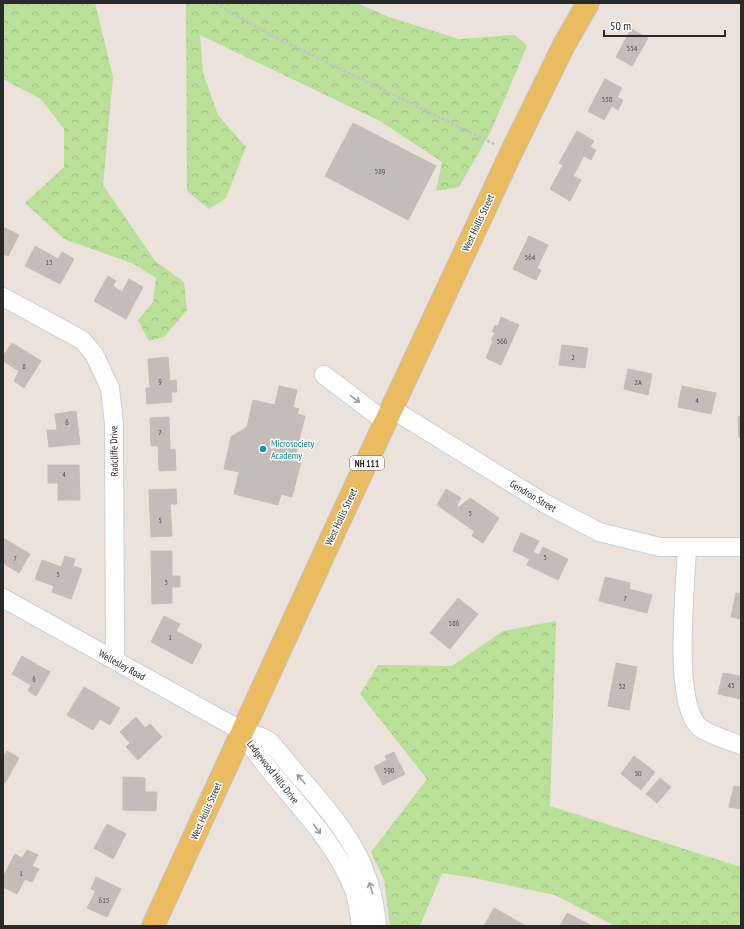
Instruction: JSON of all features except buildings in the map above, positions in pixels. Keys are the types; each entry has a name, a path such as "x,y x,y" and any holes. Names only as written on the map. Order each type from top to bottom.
{"main road":[{"name":"West Hollis Street","path":"154,926 242,731 511,153 564,45 588,3"}],"street":[{"name":"Radcliffe Drive","path":"3,297 82,340 94,354 110,388 114,424 115,660"},
{"name":"Gendron Street","path":"324,376 389,416 544,503 599,532 660,547 741,547"},
{"path":"688,547 682,666 685,695 691,716 700,728 741,745"},
{"name":"Wellesley Road","path":"3,598 242,731"},
{"name":"Ledgewood Hills Drive","path":"242,731 255,752 306,813 338,858 354,891 361,926"},
{"name":"Ledgewood Hills Drive","path":"242,731 262,737 270,742 323,802 339,824 354,846 365,869 372,892 377,926"}],"path":[{"path":"215,3 273,36 496,145"}],"green space":[{"path":"3,3 95,3 113,77 103,185 155,261 184,282 187,310 164,337 149,341 138,320 153,302 156,278 134,264 64,239 25,203 64,167 64,129 41,99 3,79"},
{"path":"186,3 357,3 389,17 459,39 515,35 527,46 491,131 459,187 436,191 442,162 380,121 200,35 203,73 218,115 246,147 226,198 209,209 187,191"},
{"path":"556,621 550,806 741,867 741,926 615,926 555,895 474,878 442,873 420,926 390,926 384,880 371,852 427,779 360,694 378,665 452,666 503,631"}],"place":[{"name":"Microsociety Academy","path":"263,449"}]}
